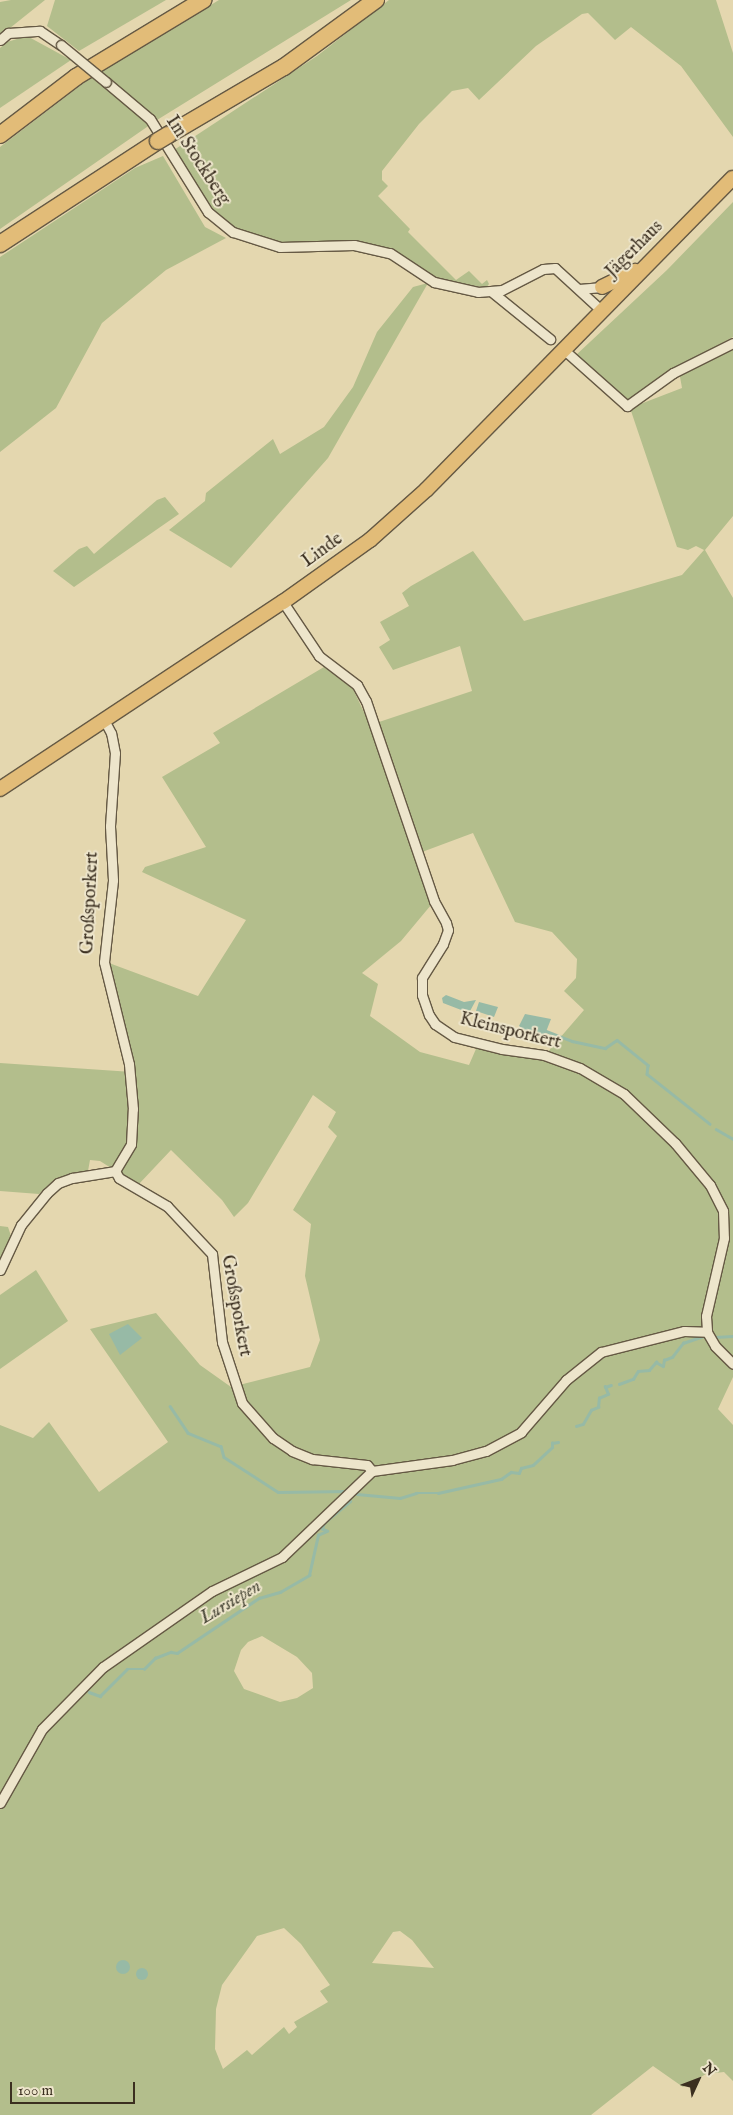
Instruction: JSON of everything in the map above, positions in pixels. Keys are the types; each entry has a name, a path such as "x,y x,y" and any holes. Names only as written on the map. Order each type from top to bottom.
{"highway":[{"path":"0,135 76,77 203,0"},
{"path":"0,244 163,138 284,66 376,0"}],"main road":[{"name":"Jägerhaus","path":"563,349 733,178"},
{"path":"602,287 645,267"},
{"name":"Linde","path":"0,789 343,561 398,516 563,349"}],"street":[{"name":"Im Stockberg","path":"0,40 8,33 40,31 106,82 150,119 208,212 233,232 280,247 354,245 390,253 434,282 492,292 550,339"},
{"path":"492,292 548,267 555,268 601,310"},
{"path":"579,289 602,287"},
{"path":"563,349 627,406 673,373 733,343"},
{"name":"Kleinsporkert","path":"283,602 319,656 357,685 366,701 434,901 446,923 448,930 443,944 422,978 422,996 429,1015 435,1024 454,1037 502,1050 544,1055 580,1068 624,1094 675,1143 710,1185 723,1211 724,1238 706,1316 707,1332"},
{"name":"Großsporkert","path":"104,720 111,733 115,754 110,826 113,880 104,962 129,1064 133,1109 131,1144 115,1171 119,1178 167,1206 212,1254 222,1342 242,1403 281,1444 303,1457 367,1465 372,1471"},
{"path":"0,1270 18,1237 22,1225 58,1183 115,1171"},
{"path":"0,1803 42,1729 103,1667 203,1596 282,1557 372,1471 452,1460 486,1451 521,1432 566,1380 601,1352 684,1331 707,1332 715,1346 733,1364"}],"shaded area":[{"path":"11,0 45,0 0,36 0,2"},
{"path":"55,0 166,0 79,51 47,26"},
{"path":"219,0 351,0 157,120 0,229 0,147 89,79"},
{"path":"389,0 716,0 733,53 733,137 681,66 631,27 615,40 588,13 582,14 536,46 479,100 468,88 452,91 419,124 382,171 382,180 388,186 378,196 410,229 408,232 456,280 469,271 482,284 487,280 489,284 486,288 433,278 394,251 345,241 276,243 233,227 209,208 174,150 317,56"},
{"path":"27,36 71,60 0,108 0,48 7,42"},
{"path":"163,156 205,227 226,238 166,270 102,323 56,408 0,452 0,257 135,168"},
{"path":"733,202 733,337 670,371 625,403 575,356 667,270"},
{"path":"428,283 328,458 231,568 169,530 205,501 206,493 273,439 280,454 324,427 353,387 377,332 413,287"},
{"path":"733,346 733,516 705,550 733,598 733,1377 718,1409 733,1425 733,2081 724,2072 706,2074 683,2087 653,2066 591,2115 0,2115 0,1425 33,1438 49,1422 99,1492 168,1442 90,1329 156,1313 200,1365 231,1387 310,1367 320,1340 305,1276 311,1224 293,1210 337,1136 328,1127 336,1112 313,1095 248,1203 234,1217 222,1200 171,1150 138,1185 100,1161 90,1160 88,1171 69,1174 53,1181 39,1194 0,1191 0,1063 132,1072 109,963 198,996 246,920 142,872 145,867 206,847 162,777 220,743 213,733 324,667 353,689 370,725 472,691 460,646 393,670 379,647 390,640 380,622 409,606 402,593 411,586 473,551 524,621 682,575 704,550 696,546 688,550 677,547 630,408 682,388 679,371","holes":["473,833 515,922 552,932 577,959 576,978 564,991 584,1010 546,1054 479,1042 469,1065 420,1052 370,1016 378,984 362,973 401,941 431,905 414,855","262,1636 297,1657 312,1673 313,1688 297,1698 280,1702 244,1689 234,1671 241,1650 248,1642","284,1928 301,1944 330,1985 320,1991 328,2002 294,2022 297,2027 289,2034 284,2027 252,2055 247,2050 223,2069 215,2049 216,2009 222,1985 257,1936","400,1931 412,1940 434,1968 372,1963 393,1932"]},
{"path":"165,497 179,514 74,587 53,571 79,549 87,546 94,554 157,500"},
{"path":"446,995 464,1002 476,1000 469,1013 443,1003 442,998"},
{"path":"479,1002 498,1007 494,1017 476,1011"},
{"path":"525,1014 551,1019 542,1042 519,1026"},
{"path":"0,1226 8,1227 11,1236 0,1261"},
{"path":"36,1270 68,1321 0,1369 0,1295"},
{"path":"128,1324 142,1338 120,1355 109,1334"},
{"path":"123,1960 128,1962 130,1967 128,1972 123,1974 118,1972 116,1967 118,1962"},
{"path":"144,1968 147,1969 147,1979 140,1980 137,1979 136,1972 137,1969"}],"waterway":[{"path":"546,1031 572,1041 605,1048 617,1040 648,1065 647,1074 710,1124"},
{"path":"716,1129 733,1139"},
{"name":"Lursiepen","path":"619,1384 633,1379 638,1371 649,1370 656,1362 663,1366 664,1360 672,1357 683,1343 703,1336"},
{"name":"Lursiepen","path":"715,1337 733,1336"},
{"name":"Lursiepen","path":"576,1426 583,1424 591,1410 598,1407 599,1398 608,1394 605,1387 611,1385"},
{"path":"170,1406 188,1433 221,1446 224,1457 278,1492 348,1491"},
{"name":"Lursiepen","path":"357,1494 400,1498 416,1493 438,1493 501,1479 511,1472 519,1473 521,1468 533,1465 552,1447 552,1443 558,1442"},
{"name":"Lursiepen","path":"89,1692 100,1696 127,1669 144,1669 155,1658 171,1652 177,1653 259,1598 280,1592 309,1575 318,1535 327,1531 322,1529 324,1523 350,1501"}]}
